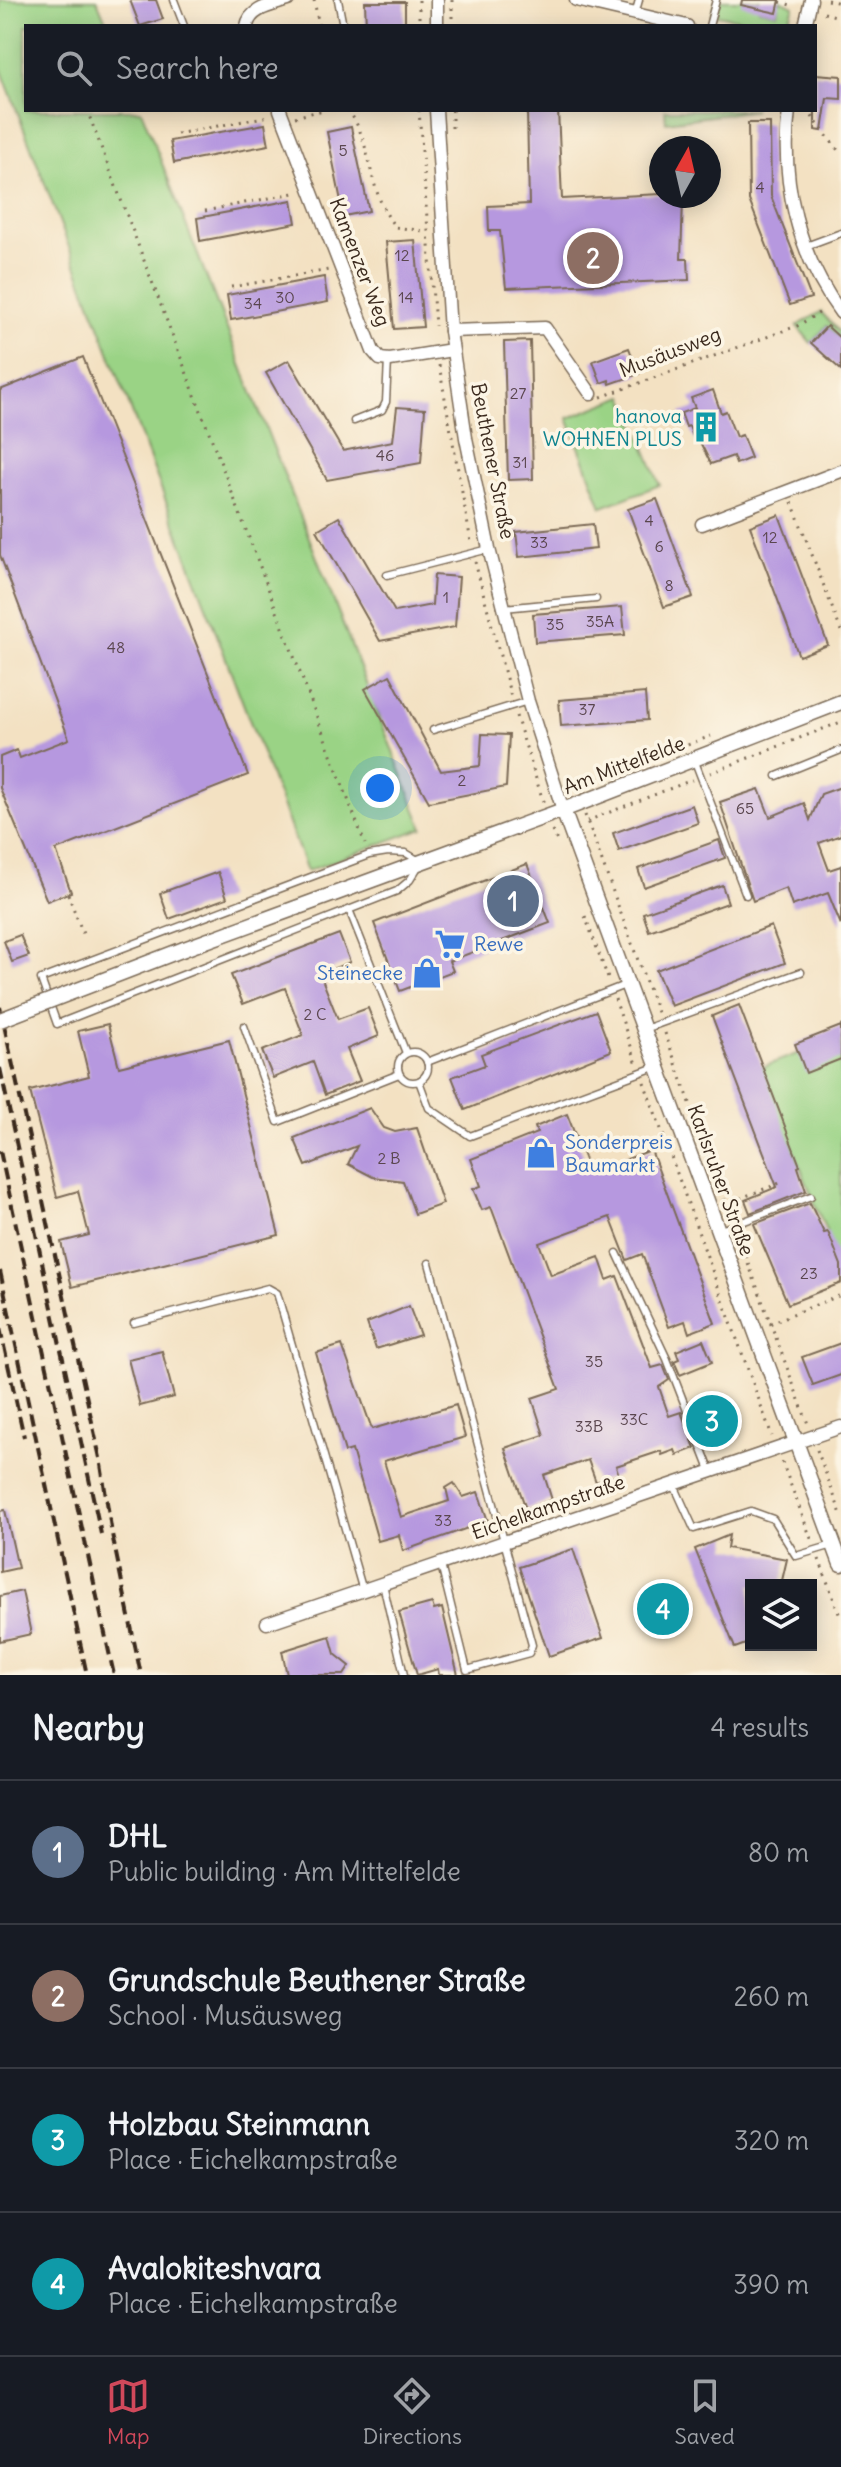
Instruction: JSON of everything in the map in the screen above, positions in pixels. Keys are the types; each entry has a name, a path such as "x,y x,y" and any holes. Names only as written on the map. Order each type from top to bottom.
{"street":[{"path":"247,24 248,18 267,3 288,0"},
{"path":"437,0 437,24"},
{"path":"576,0 678,24"},
{"path":"805,24 811,0"},
{"name":"Beuthener Straße","path":"436,112 452,350 489,549 528,701 563,810"},
{"path":"789,112 786,172 791,203 806,246 838,309"},
{"name":"Kamenzer Weg","path":"281,114 373,351 380,359 388,360"},
{"path":"450,331 545,328 591,394"},
{"path":"388,360 452,350"},
{"path":"702,524 841,471"},
{"name":"Am Mittelfelde","path":"0,1020 563,810 841,702"},
{"name":"Karlsruher Straße","path":"563,810 841,1564"},
{"name":"Eichelkampstraße","path":"267,1623 841,1427"}],"lane":[{"path":"174,0 183,24"},
{"path":"338,0 343,24"},
{"path":"635,14 639,0"},
{"path":"710,24 716,0"},
{"path":"806,246 841,233"},
{"path":"354,421 382,410 386,402 388,360"},
{"path":"387,575 489,549"},
{"path":"504,608 596,599"},
{"path":"433,730 528,701"},
{"path":"777,776 841,750"},
{"path":"694,759 746,895"},
{"name":"Am Mittelfelde","path":"406,853 421,862 410,880 397,891 350,912 57,1024 41,979 369,855 406,853"},
{"path":"350,912 406,1053"},
{"path":"645,1029 801,972"},
{"path":"427,1062 628,984"},
{"path":"244,1026 278,1122 399,1074"},
{"path":"406,1053 420,1054 427,1062 428,1072 419,1081 410,1082 399,1074 397,1065 406,1053"},
{"path":"419,1081 429,1108 470,1136 658,1066"},
{"path":"718,1231 811,1196"},
{"path":"617,1253 667,1359 711,1472"},
{"path":"429,1263 532,1645 529,1653 467,1670 441,1565"},
{"path":"134,1323 268,1288 277,1293 363,1591"},
{"path":"674,1485 694,1529 751,1511 773,1519 796,1556 833,1545"},
{"path":"383,1584 404,1675"}],"path":[{"path":"314,0 319,24"},
{"path":"419,0 419,24"},
{"path":"452,0 452,24"},
{"path":"827,0 841,3"},
{"path":"780,2 794,6"},
{"path":"824,13 839,17"},
{"path":"88,112 369,855"},
{"path":"177,134 302,112"},
{"path":"350,112 359,124 376,197 395,227 405,231 443,229"},
{"path":"452,112 453,141"},
{"path":"809,112 841,154"},
{"path":"205,211 310,189"},
{"path":"231,287 341,268"},
{"name":"Musäusweg","path":"591,394 607,397 838,309"},
{"path":"788,491 841,631"},
{"path":"841,722 587,821 841,1514"},
{"path":"568,784 574,788 722,731"},
{"path":"547,816 561,848"},
{"path":"68,894 83,934"},
{"path":"581,905 841,1619"},
{"path":"710,1209 780,1183"},
{"path":"770,1323 841,1295"}],"green space":[{"path":"0,0 97,0 107,24 24,24 24,112 142,112 423,828 307,871 0,66"},
{"path":"716,0 760,0 759,9 777,13 780,0 794,6 788,24 776,21 775,24 764,24 712,14"},
{"path":"665,112 740,112 666,122"},
{"path":"821,312 841,334 841,339 827,326 811,343 797,326"},
{"path":"624,396 660,485 602,507 568,418"},
{"path":"841,1037 841,1268 760,1068"}],"building":[{"path":"130,0 156,0 163,19 139,24"},
{"path":"742,0 780,0 777,13 741,5"},
{"path":"365,2 405,2 405,24 366,24"},
{"path":"817,74 841,76 841,99 827,98 822,131 815,130"},
{"path":"527,112 558,112 562,199 649,195 649,208 683,208 681,259 688,259 689,280 506,288 500,231 489,231 488,206 529,204"},
{"path":"748,123 770,123 771,196 811,298 790,305 749,200"},
{"path":"265,124 269,145 174,163 170,141"},
{"path":"351,127 369,211 344,216 327,132"},
{"path":"292,200 296,223 200,241 197,218"},
{"path":"415,240 423,327 394,329 386,242"},
{"path":"324,277 328,302 231,320 227,295"},
{"path":"827,326 841,339 841,370 811,343"},
{"path":"530,341 533,479 508,480 504,342"},
{"path":"629,348 639,374 610,384 609,380 601,383 593,361"},
{"path":"83,357 248,775 56,850 71,892 47,901 0,788 0,757 17,750 20,758 69,739 0,555 0,390"},
{"path":"289,360 343,451 393,441 397,407 425,409 421,463 327,480 266,373"},
{"name":"hanova WOHNEN PLUS","path":"713,390 721,413 726,411 736,437 742,435 751,458 736,464 733,456 711,464 698,438 694,439 689,426 686,427 681,413 695,408 691,398"},
{"path":"657,499 693,597 664,607 628,509"},
{"path":"779,515 828,645 799,656 750,526"},
{"path":"339,517 395,612 432,605 434,575 459,577 455,627 380,641 317,530"},
{"path":"593,524 596,549 519,557 516,532"},
{"path":"622,607 625,635 535,642 533,614"},
{"path":"390,675 441,771 480,766 482,734 509,735 506,787 429,802 365,689"},
{"path":"645,693 647,720 561,726 559,700"},
{"path":"841,787 841,835 819,843 829,870 841,866 841,925 828,893 792,906 786,888 753,901 720,802 759,789 770,817 804,803 810,820 821,794"},
{"path":"692,805 698,823 619,851 613,833"},
{"path":"719,840 725,858 644,887 638,869"},
{"path":"527,864 550,923 449,961 453,971 400,991 374,923"},
{"path":"218,872 227,898 169,919 160,893"},
{"path":"722,885 728,903 649,931 643,913"},
{"path":"771,926 785,963 671,1006 656,970"},
{"path":"339,934 350,962 320,974 338,1019 368,1008 379,1036 347,1049 360,1081 325,1095 313,1062 273,1078 262,1051 303,1035 285,988 243,1004 231,975"},
{"path":"20,935 29,956 12,962 4,941"},
{"path":"739,1005 800,1166 806,1191 750,1213 745,1200 777,1187 712,1016"},
{"path":"596,1011 611,1051 465,1110 452,1077 485,1065 481,1054"},
{"path":"108,1024 119,1067 229,1040 279,1235 72,1287 61,1242 89,1235 78,1191 57,1197 30,1091 89,1076 78,1031"},
{"path":"841,1026 841,1059 806,1073 795,1044"},
{"path":"370,1108 384,1128 395,1132 417,1128 443,1204 415,1214 403,1181 373,1177 348,1164 357,1146 306,1166 294,1138"},
{"path":"567,1114 590,1173 651,1150 715,1323 689,1333 685,1321 669,1327 642,1254 627,1260 610,1217 539,1243 551,1275 599,1257 607,1280 617,1276 652,1368 663,1365 669,1380 659,1387 669,1416 681,1412 695,1448 677,1455 675,1450 662,1455 661,1451 616,1466 619,1475 596,1482 588,1460 544,1475 552,1500 526,1509 505,1448 544,1435 532,1398 559,1389 491,1207 482,1210 473,1189 481,1186 471,1159 537,1133 535,1127"},
{"path":"810,1203 824,1233 828,1232 841,1265 841,1283 788,1304 754,1224"},
{"path":"409,1306 420,1335 376,1349 367,1323"},
{"path":"703,1340 712,1362 680,1375 674,1361 679,1359 676,1351"},
{"path":"841,1343 841,1375 813,1385 802,1357"},
{"path":"342,1345 372,1429 456,1405 465,1437 384,1461 401,1517 449,1501 446,1488 454,1483 463,1497 478,1492 488,1521 403,1551 399,1535 378,1541 352,1450 345,1452 316,1353"},
{"path":"162,1351 174,1397 140,1406 128,1359"},
{"path":"714,1399 727,1436 706,1444 693,1408"},
{"path":"5,1510 18,1568 0,1572 0,1511"},
{"path":"729,1535 727,1548 787,1559 782,1579 745,1579 745,1644 735,1648 695,1549"},
{"path":"573,1549 603,1638 549,1656 519,1567"},
{"path":"22,1591 31,1634 0,1641 0,1596"},
{"path":"432,1603 434,1610 442,1608 458,1675 439,1675 438,1669 417,1675 399,1612"},
{"path":"330,1636 335,1654 350,1666 344,1675 287,1675 282,1651"}],"railway":[{"path":"0,1007 100,1458 141,1675"},
{"path":"0,1068 101,1534"},
{"path":"0,1151 114,1675"},
{"path":"0,1271 87,1675"},
{"path":"0,1328 24,1437"}],"place":[{"name":"Grundschule Beuthener Straße","path":"593,258"},
{"name":"hanova WOHNEN PLUS","path":"706,427"},
{"name":"DHL","path":"513,901"},
{"name":"Rewe","path":"450,944"},
{"name":"Steinecke","path":"427,973"},
{"name":"Sonderpreis Baumarkt","path":"541,1153"},
{"name":"Holzbau Steinmann","path":"712,1421"},
{"name":"Avalokiteshvara","path":"663,1609"}]}
